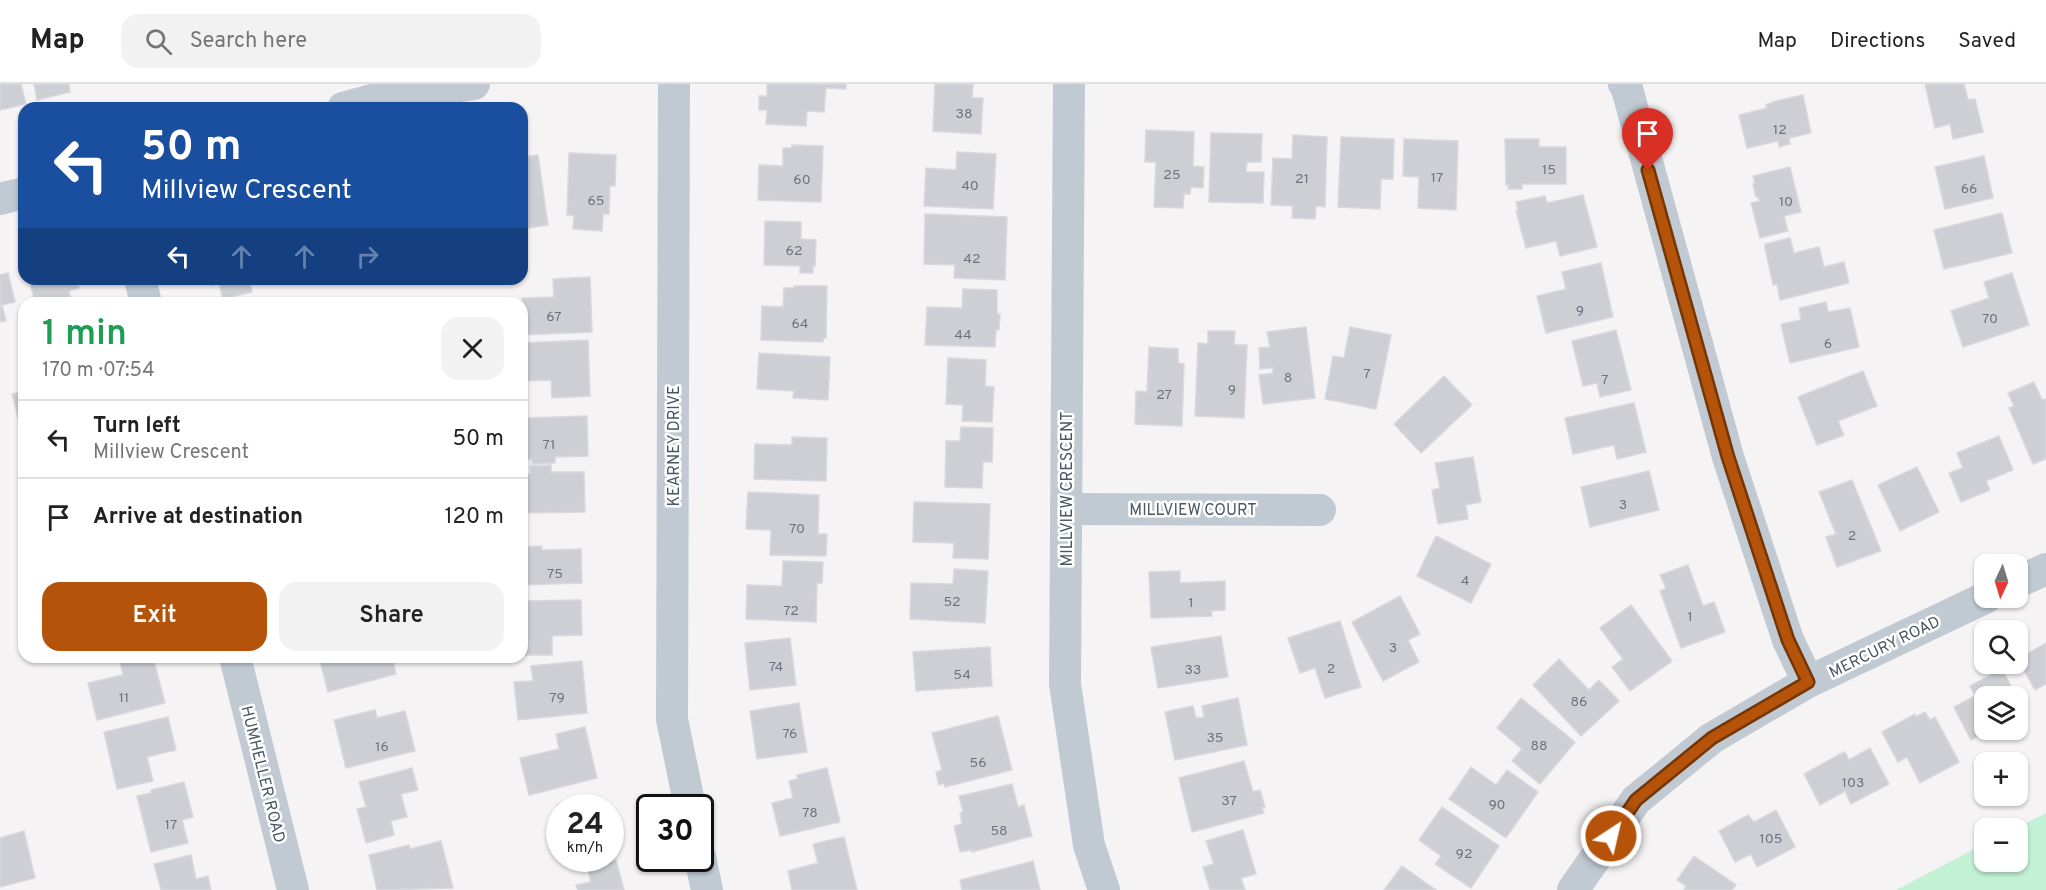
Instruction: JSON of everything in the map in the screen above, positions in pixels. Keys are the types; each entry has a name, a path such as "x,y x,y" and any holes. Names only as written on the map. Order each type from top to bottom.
{"street":[{"path":"365,102 474,84"},
{"name":"KEARNEY DRIVE","path":"674,84 672,719 687,794"},
{"name":"MILLVIEW CRESCENT","path":"1069,84 1065,684 1089,845 1104,890"},
{"path":"1624,84 1728,457 1788,640 1808,682"},
{"path":"0,199 18,195"},
{"name":"MILLVIEW COURT","path":"1066,509 1320,510"},
{"path":"2028,577 2046,569"},
{"name":"MERCURY ROAD","path":"1573,890 1636,800 1712,738 1808,682 1974,603"},
{"name":"HUMHELLER ROAD","path":"236,663 293,890"},
{"path":"703,872 707,890"}],"green space":[{"path":"2046,813 2046,890 1896,890 1974,849 1974,872 2028,872 2028,822"}],"building":[{"path":"0,84 21,84 26,102 18,102 18,106 0,110"},
{"path":"34,84 69,84 70,92 37,100"},
{"path":"767,84 846,84 846,89 826,88 824,112 807,111 806,126 766,124 767,110 759,110 759,96 767,96"},
{"path":"935,84 973,84 972,98 983,98 981,134 933,131"},
{"path":"1925,84 1964,84 1968,100 1975,99 1983,132 1953,139 1950,124 1935,128"},
{"path":"1803,95 1811,133 1789,138 1790,144 1779,147 1778,141 1747,148 1739,115 1767,108 1766,105 1776,101"},
{"path":"1146,130 1194,132 1193,166 1204,167 1203,188 1191,187 1190,194 1184,194 1183,208 1154,207 1156,162 1145,162"},
{"path":"1211,133 1262,134 1261,162 1247,162 1246,172 1264,172 1263,203 1209,202"},
{"path":"1293,135 1327,137 1325,207 1316,206 1315,219 1292,218 1293,206 1271,205 1273,158 1292,159"},
{"path":"1341,137 1394,139 1393,179 1381,179 1380,209 1338,207"},
{"path":"1404,139 1458,141 1456,210 1418,208 1419,177 1403,176"},
{"path":"1505,139 1539,139 1539,147 1566,147 1566,184 1522,184 1522,189 1508,189"},
{"path":"792,145 823,146 821,202 758,200 759,165 783,166 783,148 792,148"},
{"path":"957,152 996,154 993,209 924,206 926,168 956,170"},
{"path":"569,153 616,155 615,186 610,186 609,214 603,214 602,231 573,229 574,215 567,215"},
{"path":"538,155 548,225 528,228 528,156"},
{"path":"1984,156 1993,198 1945,209 1935,167"},
{"path":"1790,167 1801,212 1784,216 1788,231 1760,238 1751,203 1760,201 1756,197 1753,176"},
{"path":"1583,195 1597,247 1560,256 1556,241 1526,248 1516,211 1518,210 1516,202 1545,196 1547,203"},
{"path":"2002,213 2012,253 1944,269 1934,230"},
{"path":"925,214 1007,217 1005,280 954,278 955,265 924,264"},
{"path":"765,221 801,222 801,239 816,240 813,273 800,273 800,266 764,265"},
{"path":"1790,238 1794,253 1819,247 1824,267 1844,262 1849,283 1780,300 1777,284 1773,285 1765,244"},
{"path":"1601,263 1613,317 1546,333 1537,296 1566,289 1562,272"},
{"path":"8,273 15,302 2,305 6,321 0,322 0,275"},
{"path":"2012,273 2029,325 1963,347 1951,311 1989,298 1984,282"},
{"path":"590,277 592,332 528,335 528,298 554,297 553,279"},
{"path":"30,285 78,285 79,288 69,291 70,297 34,297"},
{"path":"220,285 250,285 252,292 222,297"},
{"path":"794,286 827,286 826,338 823,338 823,342 761,340 762,306 783,307 784,288 794,288"},
{"path":"963,289 997,290 997,314 1000,314 995,347 925,345 927,307 962,308"},
{"path":"1826,302 1828,312 1850,308 1859,347 1790,363 1781,324 1801,320 1799,308"},
{"path":"1306,327 1315,398 1263,404 1259,375 1273,373 1273,368 1260,369 1259,348 1270,347 1267,332"},
{"path":"1350,327 1391,335 1376,409 1325,399 1333,356 1344,358"},
{"path":"1616,330 1631,390 1600,397 1597,383 1583,386 1572,341"},
{"path":"1208,331 1235,331 1234,345 1247,345 1244,418 1195,416 1198,343 1208,344"},
{"path":"588,340 590,396 552,398 551,380 528,381 528,343"},
{"path":"1149,347 1178,349 1178,363 1184,364 1182,426 1135,424 1136,391 1147,392"},
{"path":"759,353 830,357 828,400 793,398 794,391 757,389"},
{"path":"948,358 986,360 985,386 994,387 992,422 962,421 963,405 946,404"},
{"path":"1863,371 1877,406 1838,421 1844,435 1817,445 1798,397"},
{"path":"1444,376 1472,405 1421,453 1394,424"},
{"path":"2034,382 2042,400 2046,399 2046,459 2033,464 2009,408 2014,406 2008,393"},
{"path":"18,392 18,418 12,394"},
{"path":"1634,403 1646,452 1617,459 1614,445 1573,454 1565,418"},
{"path":"587,416 588,456 555,457 555,463 532,464 532,459 528,459 528,418"},
{"path":"961,427 993,428 992,462 983,462 982,488 945,487 946,441 960,441"},
{"path":"1999,436 2013,470 1986,481 1990,490 1961,502 1949,473 1963,468 1957,453"},
{"path":"792,437 827,438 826,481 754,479 755,444 792,445"},
{"path":"1473,457 1481,502 1466,505 1468,519 1438,524 1432,490 1440,488 1435,463"},
{"path":"551,465 551,472 584,472 585,512 528,513 530,466"},
{"path":"1917,467 1939,512 1900,531 1878,485"},
{"path":"1649,471 1659,510 1590,527 1581,487"},
{"path":"1852,480 1881,551 1837,567 1826,537 1836,534 1819,492"},
{"path":"748,492 819,495 818,534 827,534 826,556 770,555 771,530 746,529"},
{"path":"914,502 990,504 988,559 953,558 954,543 913,542"},
{"path":"1436,536 1491,564 1471,603 1417,576"},
{"path":"542,546 542,550 581,549 582,583 528,585 528,547"},
{"path":"783,561 823,562 822,583 817,583 816,622 746,619 747,585 782,586"},
{"path":"1688,565 1703,606 1714,602 1725,632 1681,648 1660,591 1666,588 1660,575"},
{"path":"954,569 988,571 985,623 910,619 911,583 953,584"},
{"path":"1180,571 1180,583 1225,581 1225,610 1211,611 1212,616 1151,618 1149,572"},
{"path":"1400,596 1420,634 1408,640 1419,662 1383,681 1352,622"},
{"path":"581,600 582,635 552,636 552,655 528,655 528,601"},
{"path":"1631,605 1672,661 1630,691 1612,667 1623,659 1600,628"},
{"path":"1340,621 1361,687 1325,698 1315,668 1300,673 1288,638"},
{"path":"1221,636 1228,677 1158,688 1151,647"},
{"path":"790,638 796,685 750,690 745,643"},
{"path":"2046,643 2046,684 2035,690 2026,674 2028,653"},
{"path":"990,647 992,686 916,691 913,652"},
{"path":"1559,659 1589,690 1599,680 1619,701 1581,736 1533,685"},
{"path":"582,661 587,713 518,720 514,682 533,681 531,666"},
{"path":"120,663 155,663 165,703 97,720 88,683 123,675"},
{"path":"321,663 393,663 396,674 328,692"},
{"path":"1993,674 2005,674 2011,686 1974,686 1974,694 1970,686"},
{"path":"1974,697 1974,738 1971,740 1954,707"},
{"path":"1238,698 1247,745 1175,760 1165,712 1193,706 1196,718 1204,717 1202,706"},
{"path":"1521,698 1575,742 1540,784 1512,761 1522,749 1497,728"},
{"path":"799,703 807,752 757,759 750,711"},
{"path":"375,710 377,718 405,711 415,751 346,768 334,720"},
{"path":"1925,712 1930,720 1935,717 1959,762 1920,783 1907,757 1898,762 1882,732 1915,714 1916,717"},
{"path":"998,716 1012,770 945,787 944,783 939,785 936,772 942,770 932,733"},
{"path":"168,717 176,750 147,757 153,781 117,789 104,732"},
{"path":"585,727 597,778 529,795 520,758 559,749 556,734"},
{"path":"1870,748 1889,784 1851,804 1845,791 1820,805 1804,774 1842,753 1845,752 1849,760"},
{"path":"1244,761 1253,792 1260,790 1265,807 1262,808 1264,813 1192,832 1179,778"},
{"path":"1471,767 1496,785 1507,770 1538,792 1506,838 1449,799"},
{"path":"412,768 418,790 401,794 407,817 391,821 394,835 366,843 357,809 366,807 359,782"},
{"path":"827,768 840,822 780,836 772,803 793,798 789,781 798,779 797,775"},
{"path":"184,782 193,817 182,820 188,843 151,852 137,796"},
{"path":"1012,784 1018,807 1024,805 1032,836 972,852 972,850 960,852 954,826 962,824 960,813 963,812 959,796"},
{"path":"1442,807 1499,846 1471,888 1435,864 1441,856 1419,840"},
{"path":"1776,810 1795,847 1757,867 1751,854 1735,862 1719,831 1748,815 1754,822"},
{"path":"1243,830 1256,874 1241,878 1245,890 1210,890 1203,867 1214,864 1206,841"},
{"path":"24,831 35,878 0,887 0,838"},
{"path":"844,837 857,890 792,890 788,871 818,863 813,844"},
{"path":"441,841 453,888 377,890 369,855 409,845 410,849"},
{"path":"191,855 196,879 208,876 211,890 161,890 154,864"},
{"path":"1694,856 1736,885 1732,890 1684,890 1686,886 1677,880"},
{"path":"1033,861 1040,890 962,890 960,880"},
{"path":"1402,866 1426,883 1436,890 1384,890"},
{"path":"588,872 619,872 624,890 578,890 576,885 591,882"}],"route":[{"path":"1611,836 1636,800 1712,738 1808,682 1788,640 1728,457 1648,170"}]}
